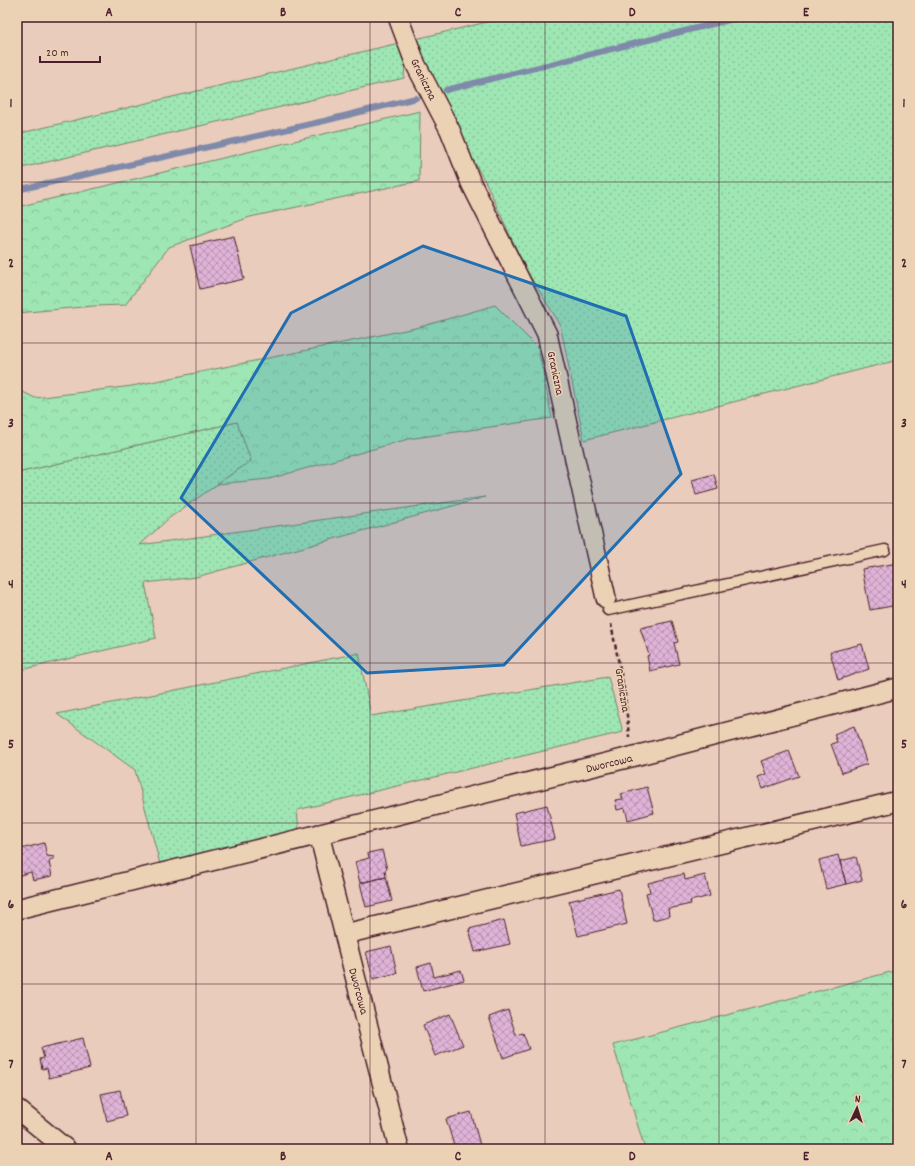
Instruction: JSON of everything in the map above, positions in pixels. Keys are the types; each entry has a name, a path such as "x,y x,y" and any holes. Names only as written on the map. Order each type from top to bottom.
{"street":[{"name":"Graniczna","path":"398,17 416,65 450,130 471,183 547,334 607,604"},
{"name":"Dworcowa","path":"17,909 631,757 898,688"},
{"path":"345,934 898,801"},
{"name":"Dworcowa","path":"318,834 400,1149"},
{"path":"17,1109 66,1149"}],"lane":[{"path":"607,604 885,550"}],"path":[{"name":"Graniczna","path":"607,604 625,694 631,757"}],"highlighted area":[{"path":"423,246 626,316 681,474 504,665 367,673 181,498 291,313"}],"green space":[{"path":"508,17 898,17 898,360 584,440 560,324 526,270 487,185 407,41"},
{"path":"407,41 404,78 17,169 17,134"},
{"path":"420,111 419,181 250,217 169,247 125,305 93,306 17,313 17,207"},
{"path":"495,305 538,348 552,418 408,439 269,479 217,484 251,461 237,422 17,473 17,389 35,398 132,386 420,327"},
{"path":"237,422 258,456 169,518 140,545 485,497 196,577 145,583 156,638 17,671 17,473"},
{"path":"359,653 371,716 608,677 623,732 297,810 300,842 160,864 135,770 57,714"},
{"path":"898,970 898,1149 645,1149 613,1045"}],"building":[{"path":"234,236 244,279 200,289 190,246"},
{"path":"714,474 718,489 696,495 692,480"},
{"path":"898,563 898,605 870,610 862,569"},
{"path":"672,621 678,642 674,643 679,664 650,671 647,656 649,655 640,628"},
{"path":"862,644 869,669 838,680 830,652"},
{"path":"854,726 867,764 842,773 831,744 837,742 834,734"},
{"path":"789,751 799,776 762,789 758,777 766,774 761,761"},
{"path":"647,787 654,813 628,820 625,808 617,810 615,800 623,799 621,794"},
{"path":"547,805 555,839 521,846 514,813"},
{"path":"44,843 47,856 55,857 49,862 52,876 33,880 31,872 17,876 17,850"},
{"path":"382,850 387,869 385,870 386,877 360,883 355,862 369,858 368,853"},
{"path":"838,855 846,884 826,889 819,860"},
{"path":"856,857 862,880 846,884 840,861"},
{"path":"684,874 685,880 705,875 710,896 690,901 691,904 668,909 669,916 653,920 646,893 650,892 648,883"},
{"path":"386,877 392,901 366,907 360,883"},
{"path":"619,889 627,924 578,936 569,901"},
{"path":"504,920 510,944 475,952 469,929"},
{"path":"391,946 397,973 373,979 366,952"},
{"path":"431,963 434,977 461,970 464,980 423,991 417,967"},
{"path":"508,1010 516,1035 523,1033 529,1049 503,1058 489,1017"},
{"path":"450,1014 463,1045 435,1056 423,1025"},
{"path":"83,1038 90,1068 49,1078 47,1068 42,1069 40,1059 44,1058 41,1048"},
{"path":"120,1090 126,1116 107,1121 101,1094"},
{"path":"471,1112 481,1149 455,1149 446,1119"}],"waterway":[{"path":"446,90 741,17"},
{"path":"17,190 324,121 416,98"}]}
